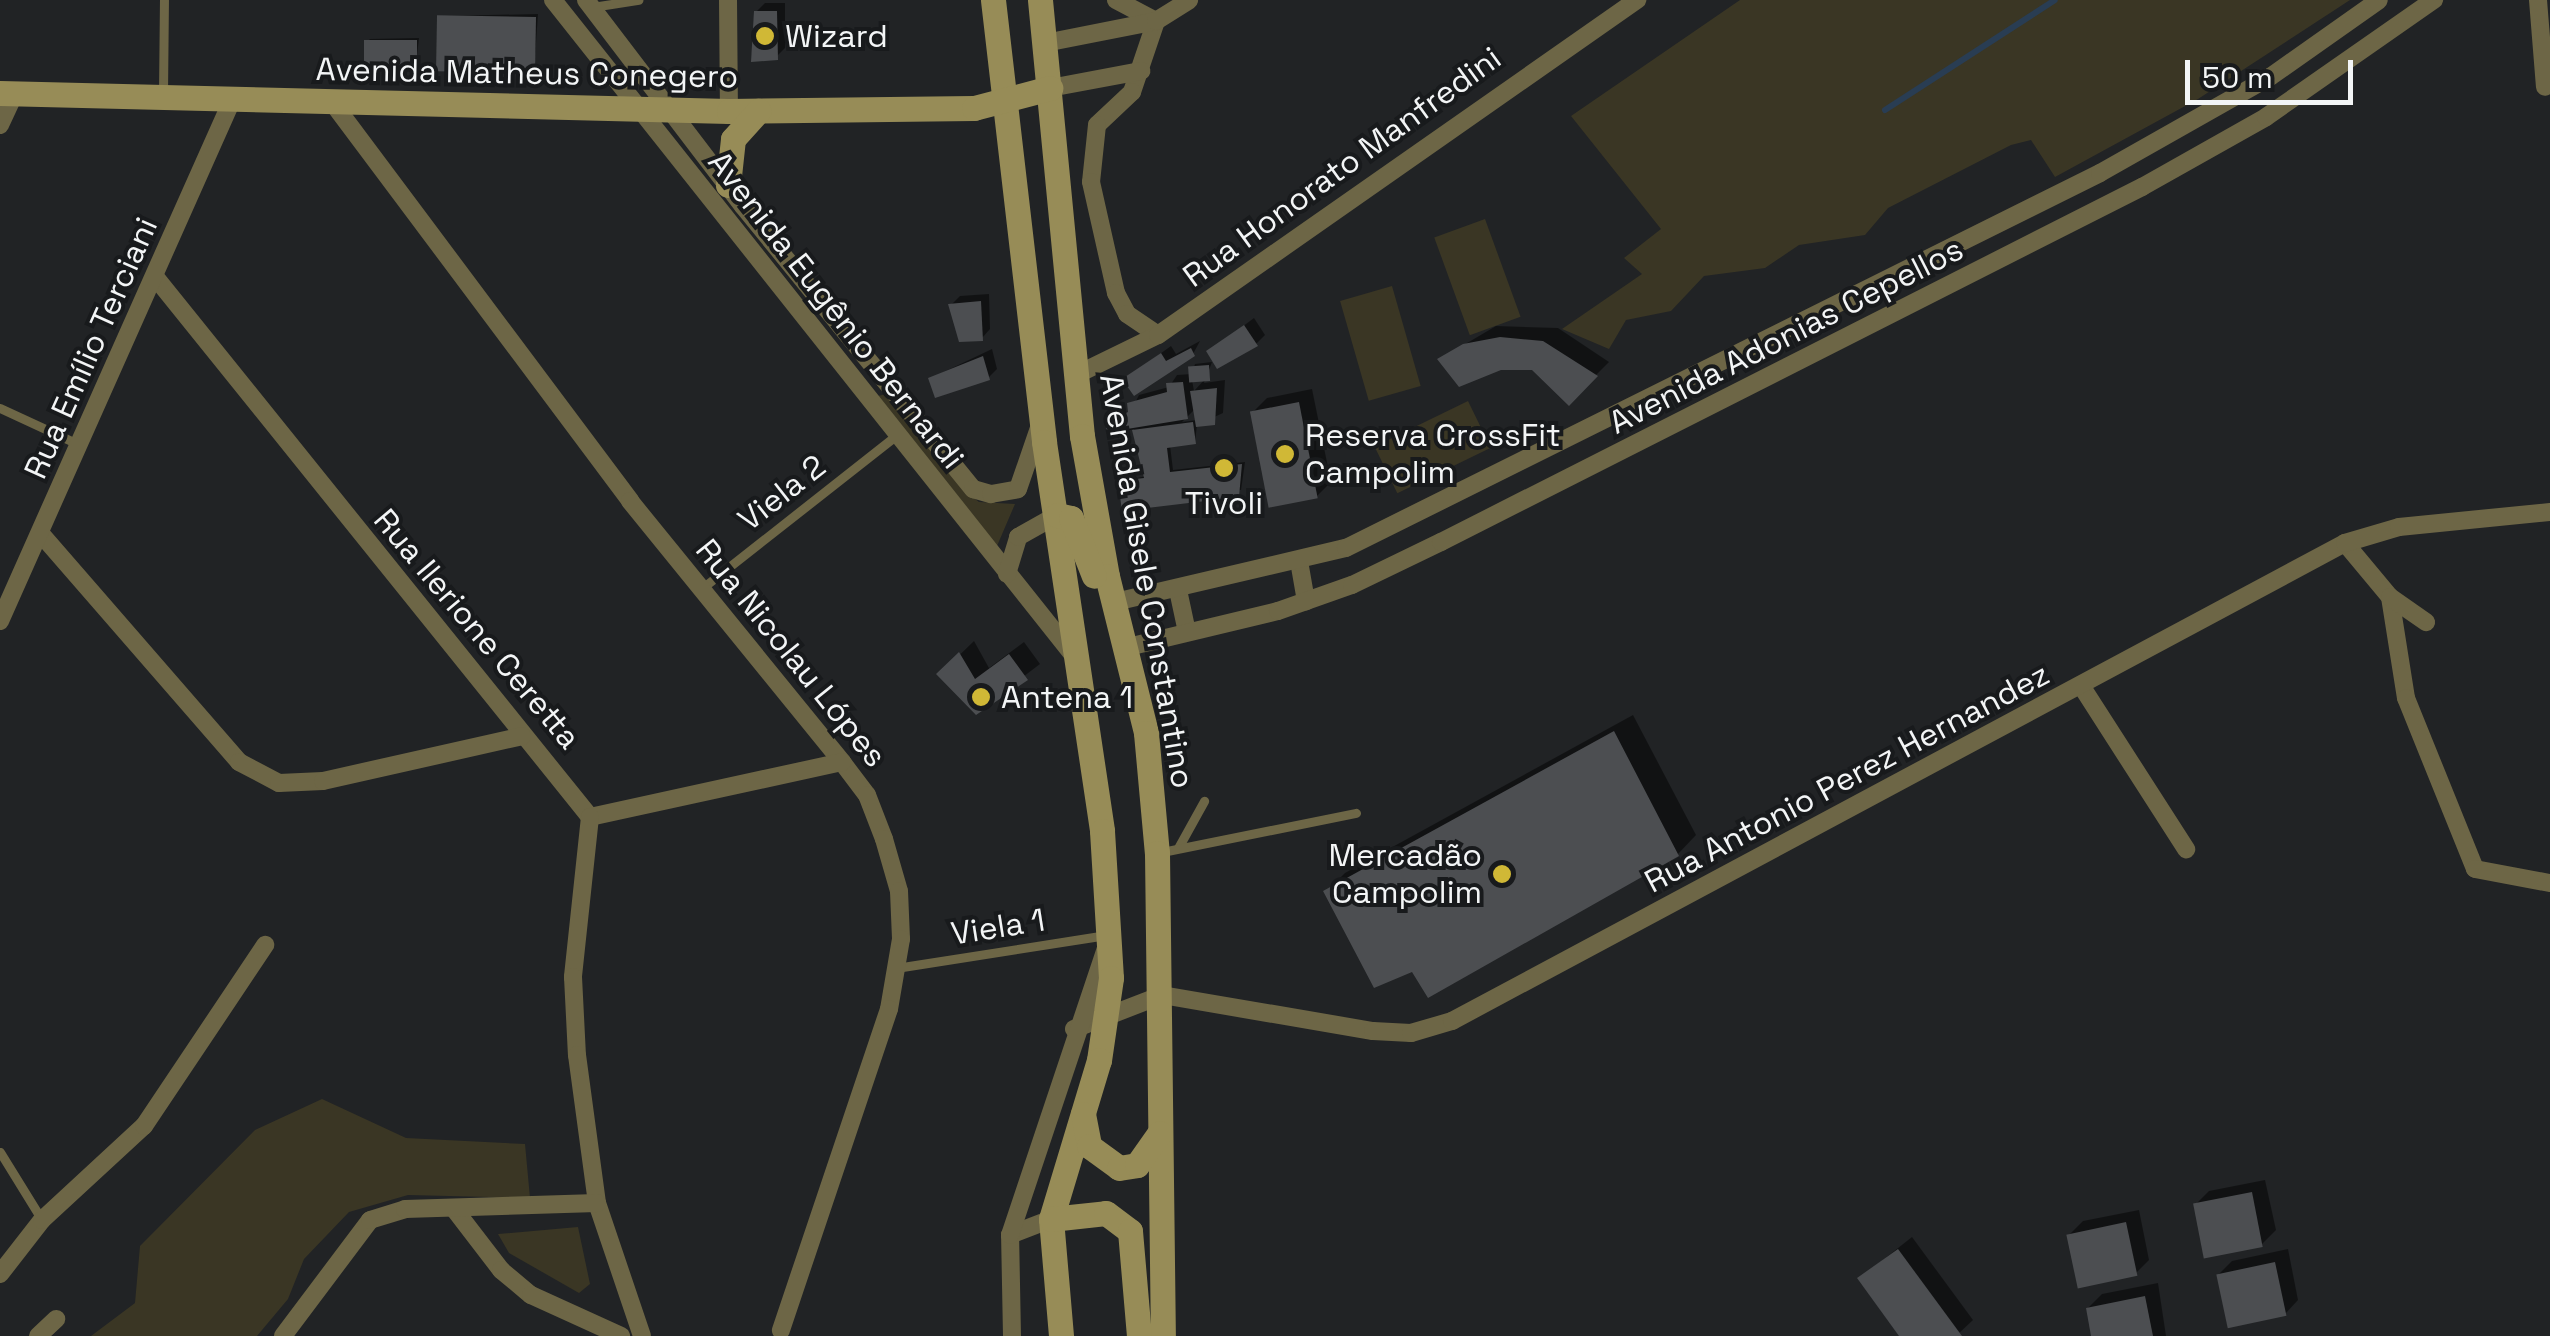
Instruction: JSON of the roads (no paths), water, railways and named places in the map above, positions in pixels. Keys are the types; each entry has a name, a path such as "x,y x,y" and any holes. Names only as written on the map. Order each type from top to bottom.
{"main road":[{"path":"992,0 1073,655 1102,830 1109,937 1108,1016 1051,1220 1061,1336"},
{"name":"Avenida Gisele Constantino","path":"1040,0 1082,436 1168,850 1158,1133 1162,1336"},
{"name":"Avenida Matheus Conegero","path":"7,93 729,112 974,108 1050,88"},
{"path":"728,186 733,139 758,111"},
{"path":"1057,515 1071,518 1097,586 1115,602"},
{"path":"1082,1108 1090,1146 1119,1168 1136,1165 1158,1133"},
{"path":"1051,1220 1106,1214 1130,1231 1139,1336"}],"street":[{"name":"Avenida Eugênio Bernardi","path":"552,0 894,436 1073,655"},
{"path":"728,0 729,112"},
{"path":"1116,0 1156,22"},
{"path":"1045,43 1156,22 1189,0"},
{"name":"Rua Honorato Manfredini","path":"1078,374 1158,335 1637,0"},
{"name":"Avenida Adonias Cepellos","path":"1115,602 1346,548 2100,173 2270,76 2379,0"},
{"name":"Avenida Adonias Cepellos","path":"1128,646 1306,601 1441,542 2109,204 2266,118 2434,0"},
{"path":"2538,0 2545,86"},
{"name":"Avenida Eugênio Bernardi","path":"589,3 728,186 974,488 991,494 1018,490 1042,418"},
{"path":"1156,22 1132,92 1097,125 1091,182 1116,293 1127,314 1158,335"},
{"path":"1050,88 1140,71"},
{"path":"0,125 7,93"},
{"name":"Rua Emílio Terciani","path":"0,621 233,98"},
{"name":"Rua Nicolau Lópes","path":"332,102 701,589 867,795 899,891 896,968 889,1009 778,1334"},
{"name":"Rua Ilerione Ceretta","path":"156,278 522,736 578,794 590,817"},
{"name":"Rua Antonio Perez Hernandez","path":"1162,995 1373,1031 1412,1033 1452,1021 2345,543 2399,527 2550,512"},
{"path":"1008,574 1018,537 1057,515"},
{"path":"41,534 239,762 279,782 323,781 522,736"},
{"path":"2345,543 2390,597 2426,622"},
{"path":"1298,561 1306,601"},
{"path":"1178,590 1187,632"},
{"path":"2390,597 2406,698 2475,869 2550,882"},
{"path":"2082,687 2186,849"},
{"path":"642,1336 598,1204 573,977 590,817 842,762"},
{"path":"1012,1336 1010,1235 1074,1029 1109,937"},
{"path":"0,1274 42,1220 144,1126 265,946"},
{"path":"1074,1029 1162,995"},
{"path":"283,1336 370,1220 405,1209 598,1204"},
{"path":"455,1210 501,1270 531,1295 621,1336"},
{"path":"1010,1235 1051,1220"},
{"path":"38,1336 56,1320"}],"lane":[{"path":"162,96 164,0"},
{"path":"589,3 638,0"},
{"path":"0,408 80,445"},
{"name":"Viela 2","path":"701,589 894,436"},
{"path":"1168,850 1204,801"},
{"path":"1168,850 1356,813"},
{"name":"Viela 1","path":"896,968 1109,937"},
{"path":"0,1152 42,1220"}],"waterway":[{"path":"1885,110 2055,0"}],"place":[{"name":"Wizard","path":"765,36"},
{"name":"Reserva CrossFit Campolim","path":"1285,454"},
{"name":"Tivoli","path":"1224,468"},
{"name":"Antena 1","path":"981,697"},
{"name":"Mercadão Campolim","path":"1502,874"}]}
